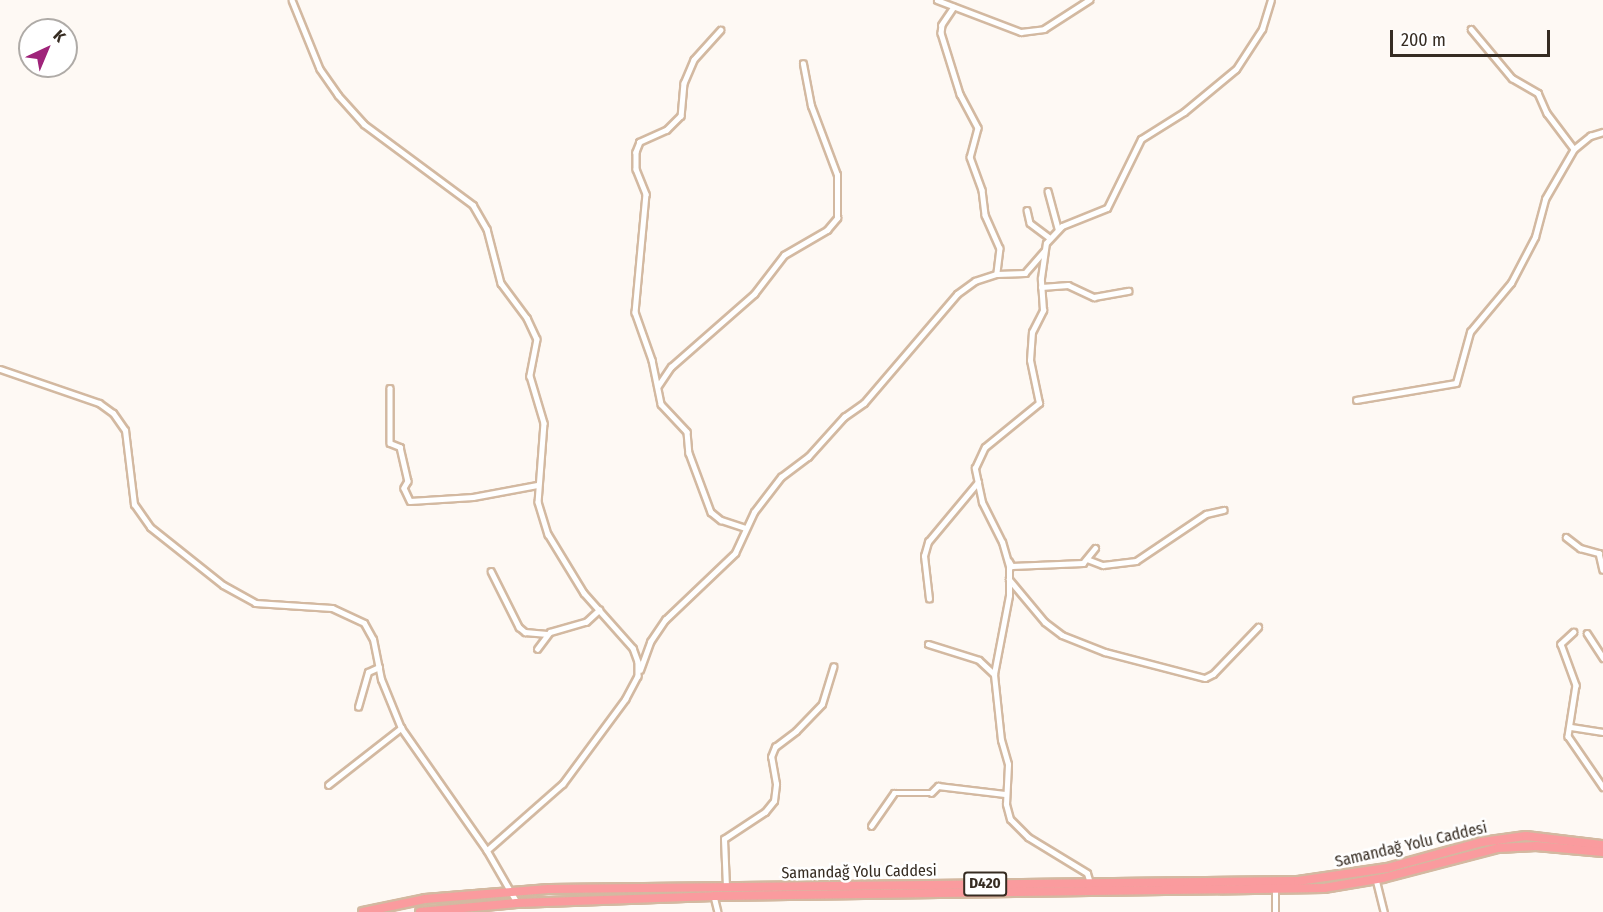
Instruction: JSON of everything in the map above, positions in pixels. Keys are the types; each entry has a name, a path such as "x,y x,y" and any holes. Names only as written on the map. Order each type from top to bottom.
{"highway":[{"name":"Samandağ Yolu Caddesi","path":"363,912 425,899 512,892 1328,878 1387,868 1482,842 1526,836 1563,837 1603,844"},
{"name":"Samandağ Yolu Caddesi","path":"420,912 487,908 517,903 714,896 1324,888 1376,879 1498,848 1536,846 1603,852"}],"street":[{"path":"292,0 320,69 338,95 364,124 473,205 487,229 501,283 528,318 537,339 530,376 544,423 537,485 538,502 558,555 599,610 633,648 638,676"},
{"path":"937,0 954,7 971,10 1011,30 1033,32 1065,18 1089,0"},
{"path":"487,850 563,784 626,699 638,676 650,642 665,620 735,553 745,528 781,477 808,457 844,417 864,403 957,294 975,281 997,274 1025,273 1044,251 1050,238 1058,229 1107,208 1141,139 1184,112 1236,69 1262,28 1271,0"},
{"path":"954,7 942,25 941,33 960,94 978,128 970,157 982,190 985,215 1000,248 997,274"},
{"path":"1471,29 1512,78 1538,93 1547,113 1574,149"},
{"path":"721,30 694,60 684,83 681,117 667,130 640,142 636,152 636,169 646,194 635,312 664,410 687,432 689,453 711,512 721,520 745,528"},
{"path":"658,386 671,366 753,294 784,255 827,230 837,218 837,175 811,106 803,64"},
{"path":"1356,400 1456,384 1470,332 1511,283 1535,237 1545,199 1574,149 1590,136 1603,132"},
{"path":"1048,191 1058,229"},
{"path":"1027,210 1030,223 1050,238"},
{"path":"1044,251 1041,287 1043,310 1032,332 1029,360 1039,404 985,447 975,468 982,502 1012,566 1083,563 1095,548"},
{"path":"1041,287 1068,285 1094,297 1128,291"},
{"path":"0,369 99,403 113,413 125,430 134,504 150,527 224,585 255,603 332,608 350,614 364,623 373,639 379,667 401,728 487,850 517,903"},
{"path":"390,388 390,442 400,447 408,481 404,488 410,501 473,496 537,485"},
{"path":"929,599 924,556 928,542 978,482"},
{"path":"1087,559 1103,565 1136,561 1163,546 1188,524 1224,510"},
{"path":"1566,537 1580,548 1599,553 1603,570"},
{"path":"1007,559 1009,579 994,674 1001,740 1008,764 1005,794 1010,819 1028,837 1087,873 1090,883"},
{"path":"491,570 519,627 525,632 547,634 586,622 599,610"},
{"path":"1009,579 1045,622 1062,635 1105,652 1205,678 1214,674 1258,627"},
{"path":"1574,632 1561,644 1576,685 1569,740 1603,787"},
{"path":"1587,633 1603,658"},
{"path":"537,649 547,634"},
{"path":"928,644 979,660 994,674"},
{"path":"357,707 368,672 379,667"},
{"path":"726,887 724,839 765,812 774,801 776,784 771,757 775,747 796,731 822,704 833,668"},
{"path":"1571,727 1603,732"},
{"path":"328,785 401,728"},
{"path":"870,826 894,793 931,793 938,786 1005,794"},
{"path":"1376,879 1384,912"},
{"path":"1275,890 1275,912"},
{"path":"714,896 718,912"}]}
